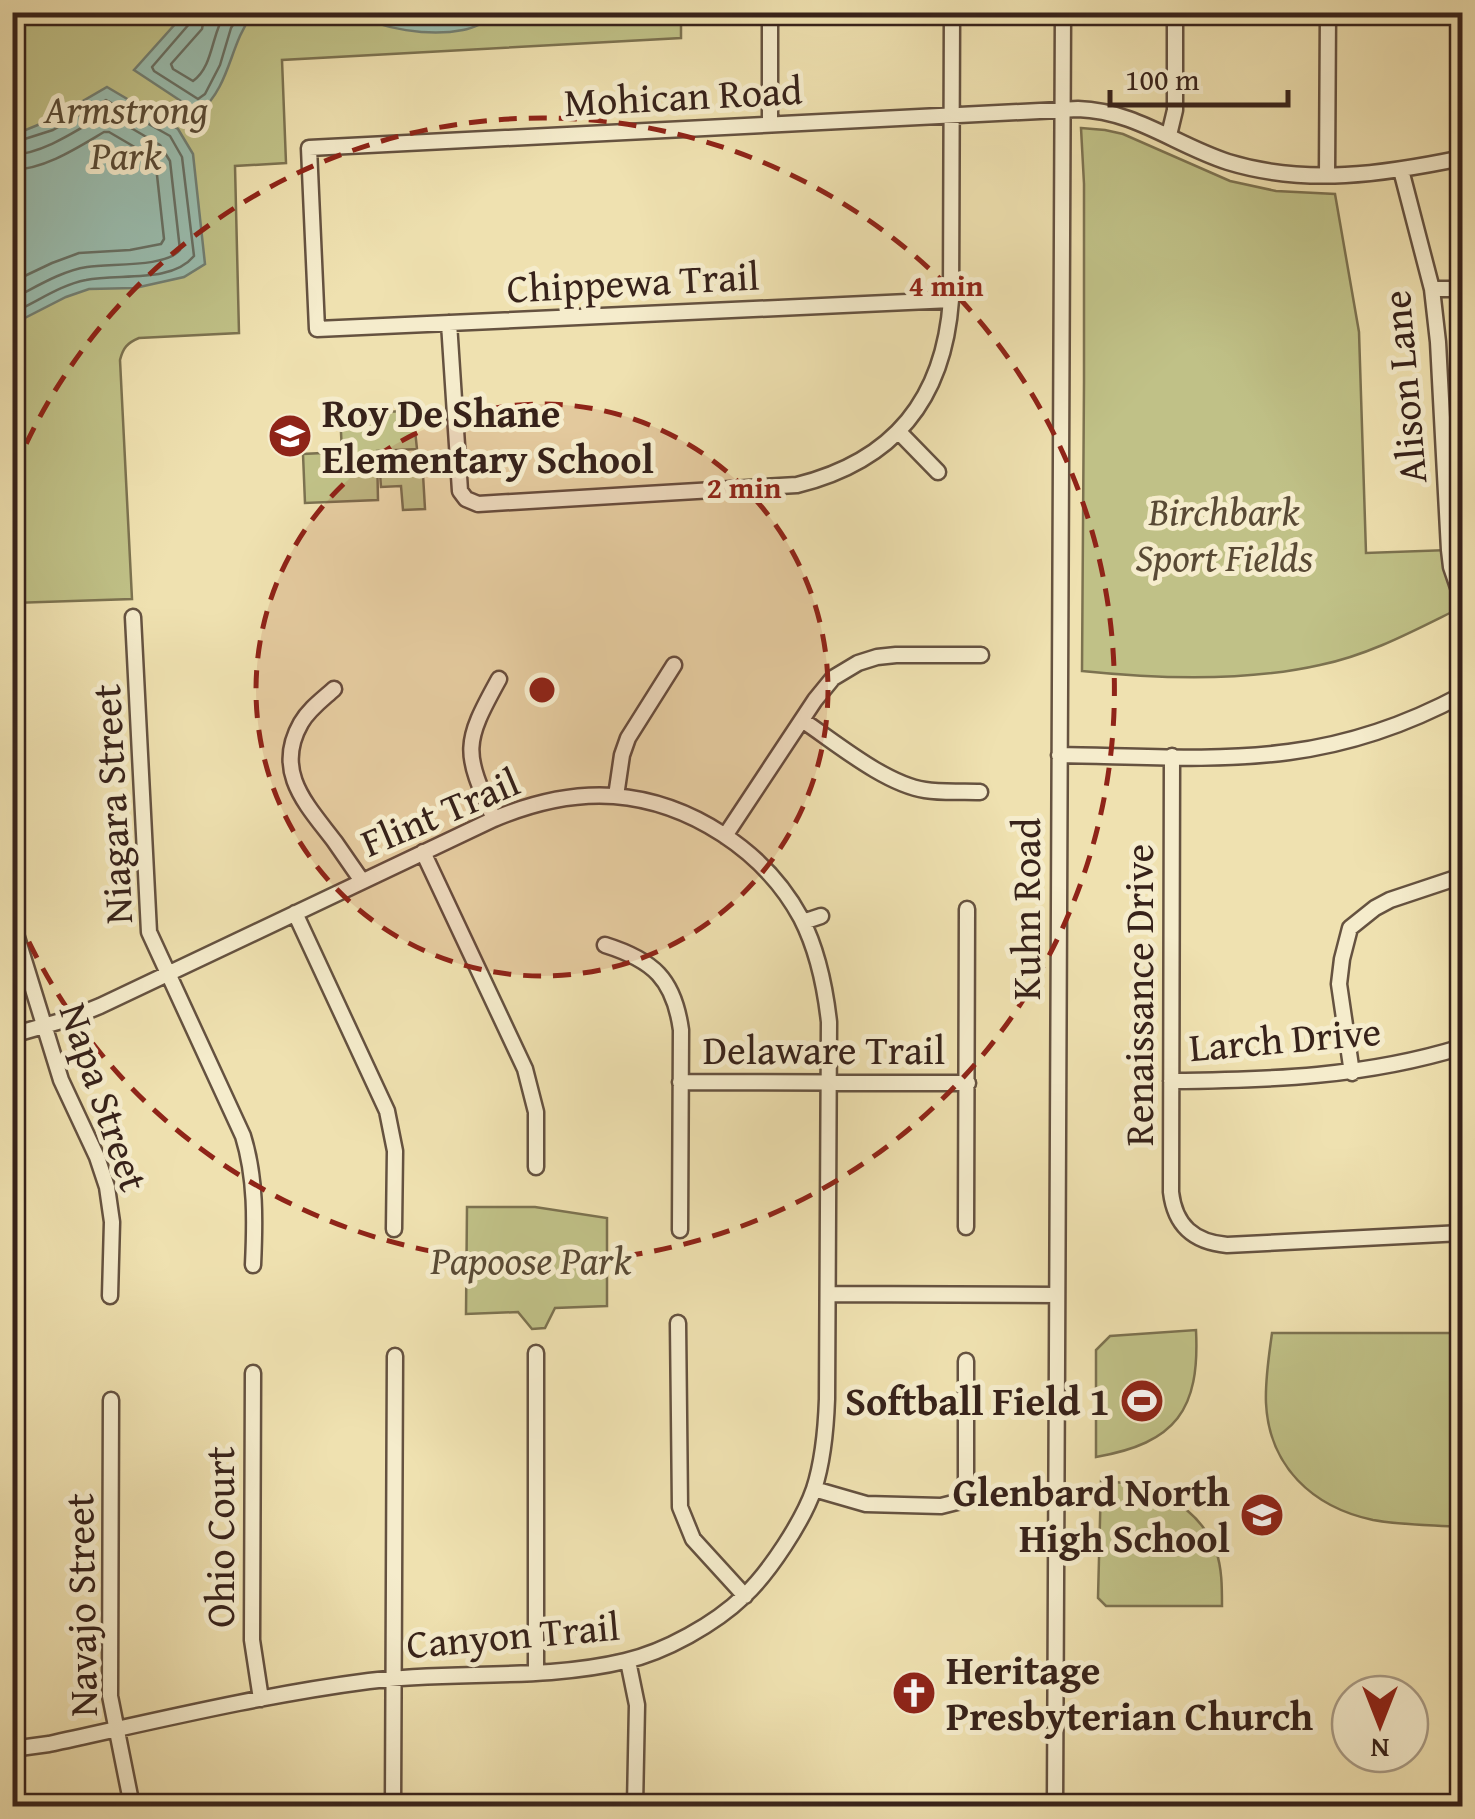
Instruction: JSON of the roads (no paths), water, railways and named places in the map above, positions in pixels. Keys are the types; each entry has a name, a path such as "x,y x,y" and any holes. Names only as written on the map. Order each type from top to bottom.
{"street":[{"path":"770,12 770,124"},
{"path":"449,323 460,492 478,504 797,486 824,479 866,458 899,432 931,386 949,333 952,12"},
{"name":"Kuhn Road","path":"1055,1806 1062,12"},
{"path":"1169,135 1175,110 1175,12"},
{"path":"1327,176 1328,12"},
{"name":"Mohican Road","path":"317,329 309,148 1089,109 1112,112 1208,154 1280,173 1358,175 1462,158"},
{"name":"Alison Lane","path":"1400,170 1432,289 1451,567 1462,600"},
{"path":"1432,289 1462,289"},
{"name":"Chippewa Trail","path":"317,329 951,300"},
{"path":"899,432 938,472"},
{"path":"1444,466 1462,465"},
{"name":"Niagara Street","path":"134,618 149,932 243,1136 253,1188 252,1265"},
{"path":"725,836 833,678 858,663 896,655 981,655"},
{"path":"616,796 628,738 674,665"},
{"path":"494,819 473,768 470,748 477,720 500,679"},
{"path":"334,689 301,722 292,746 292,772 307,808 362,882"},
{"path":"1059,756 1245,756 1320,747 1398,725 1462,695"},
{"path":"802,720 903,784 928,791 980,792"},
{"name":"Renaissance Drive","path":"1172,756 1172,1199 1187,1231 1207,1242 1227,1245 1462,1233"},
{"name":"Flint Trail","path":"12,1035 100,1006 494,819 550,800 616,796 678,811 725,836 773,878 803,922 824,983 829,1022 828,1294"},
{"path":"423,852 525,1068 536,1112 536,1168"},
{"path":"1352,1073 1339,984 1350,928 1390,900 1462,876"},
{"path":"966,1226 967,908"},
{"path":"295,913 387,1111 395,1151 394,1228"},
{"path":"803,922 820,916"},
{"name":"Napa Street","path":"12,922 61,1080 107,1187 112,1222 110,1296"},
{"path":"604,945 643,960 664,980 678,1012 680,1230"},
{"name":"Larch Drive","path":"1171,1081 1352,1073 1462,1047"},
{"name":"Delaware Trail","path":"680,1082 968,1083"},
{"path":"828,1294 1057,1295"},
{"name":"Canyon Trail","path":"12,1748 49,1744 323,1687 394,1678 585,1668 628,1661 681,1639 744,1596 778,1554 814,1488 826,1422 828,1294"},
{"path":"678,1323 680,1507 693,1539 744,1596"},
{"path":"536,1354 536,1672"},
{"path":"393,1806 395,1356"},
{"path":"814,1488 866,1504 964,1505 966,1361"},
{"name":"Ohio Court","path":"252,1374 252,1640 261,1699"},
{"name":"Navajo Street","path":"111,1400 110,1696 132,1806"},
{"path":"628,1661 637,1705 636,1806"}],"water":[{"path":"186,12 314,13 303,18 252,15 218,90 199,113 134,70"},
{"path":"351,13 500,13 468,29 436,33 391,27"},
{"path":"107,87 178,129 193,154 205,264 184,277 135,288 89,289 13,324 13,135 50,120"}],"place":[{"name":"Roy De Shane Elementary School","path":"290,436"},
{"name":"Softball Field 1","path":"1142,1401"},
{"name":"Glenbard North High School","path":"1262,1515"},
{"name":"Heritage Presbyterian Church","path":"914,1693"}],"park label":[{"name":"Armstrong Park","path":"126,132"},
{"name":"Birchbark Sport Fields","path":"1224,534"},
{"name":"Papoose Park","path":"531,1260"}]}
